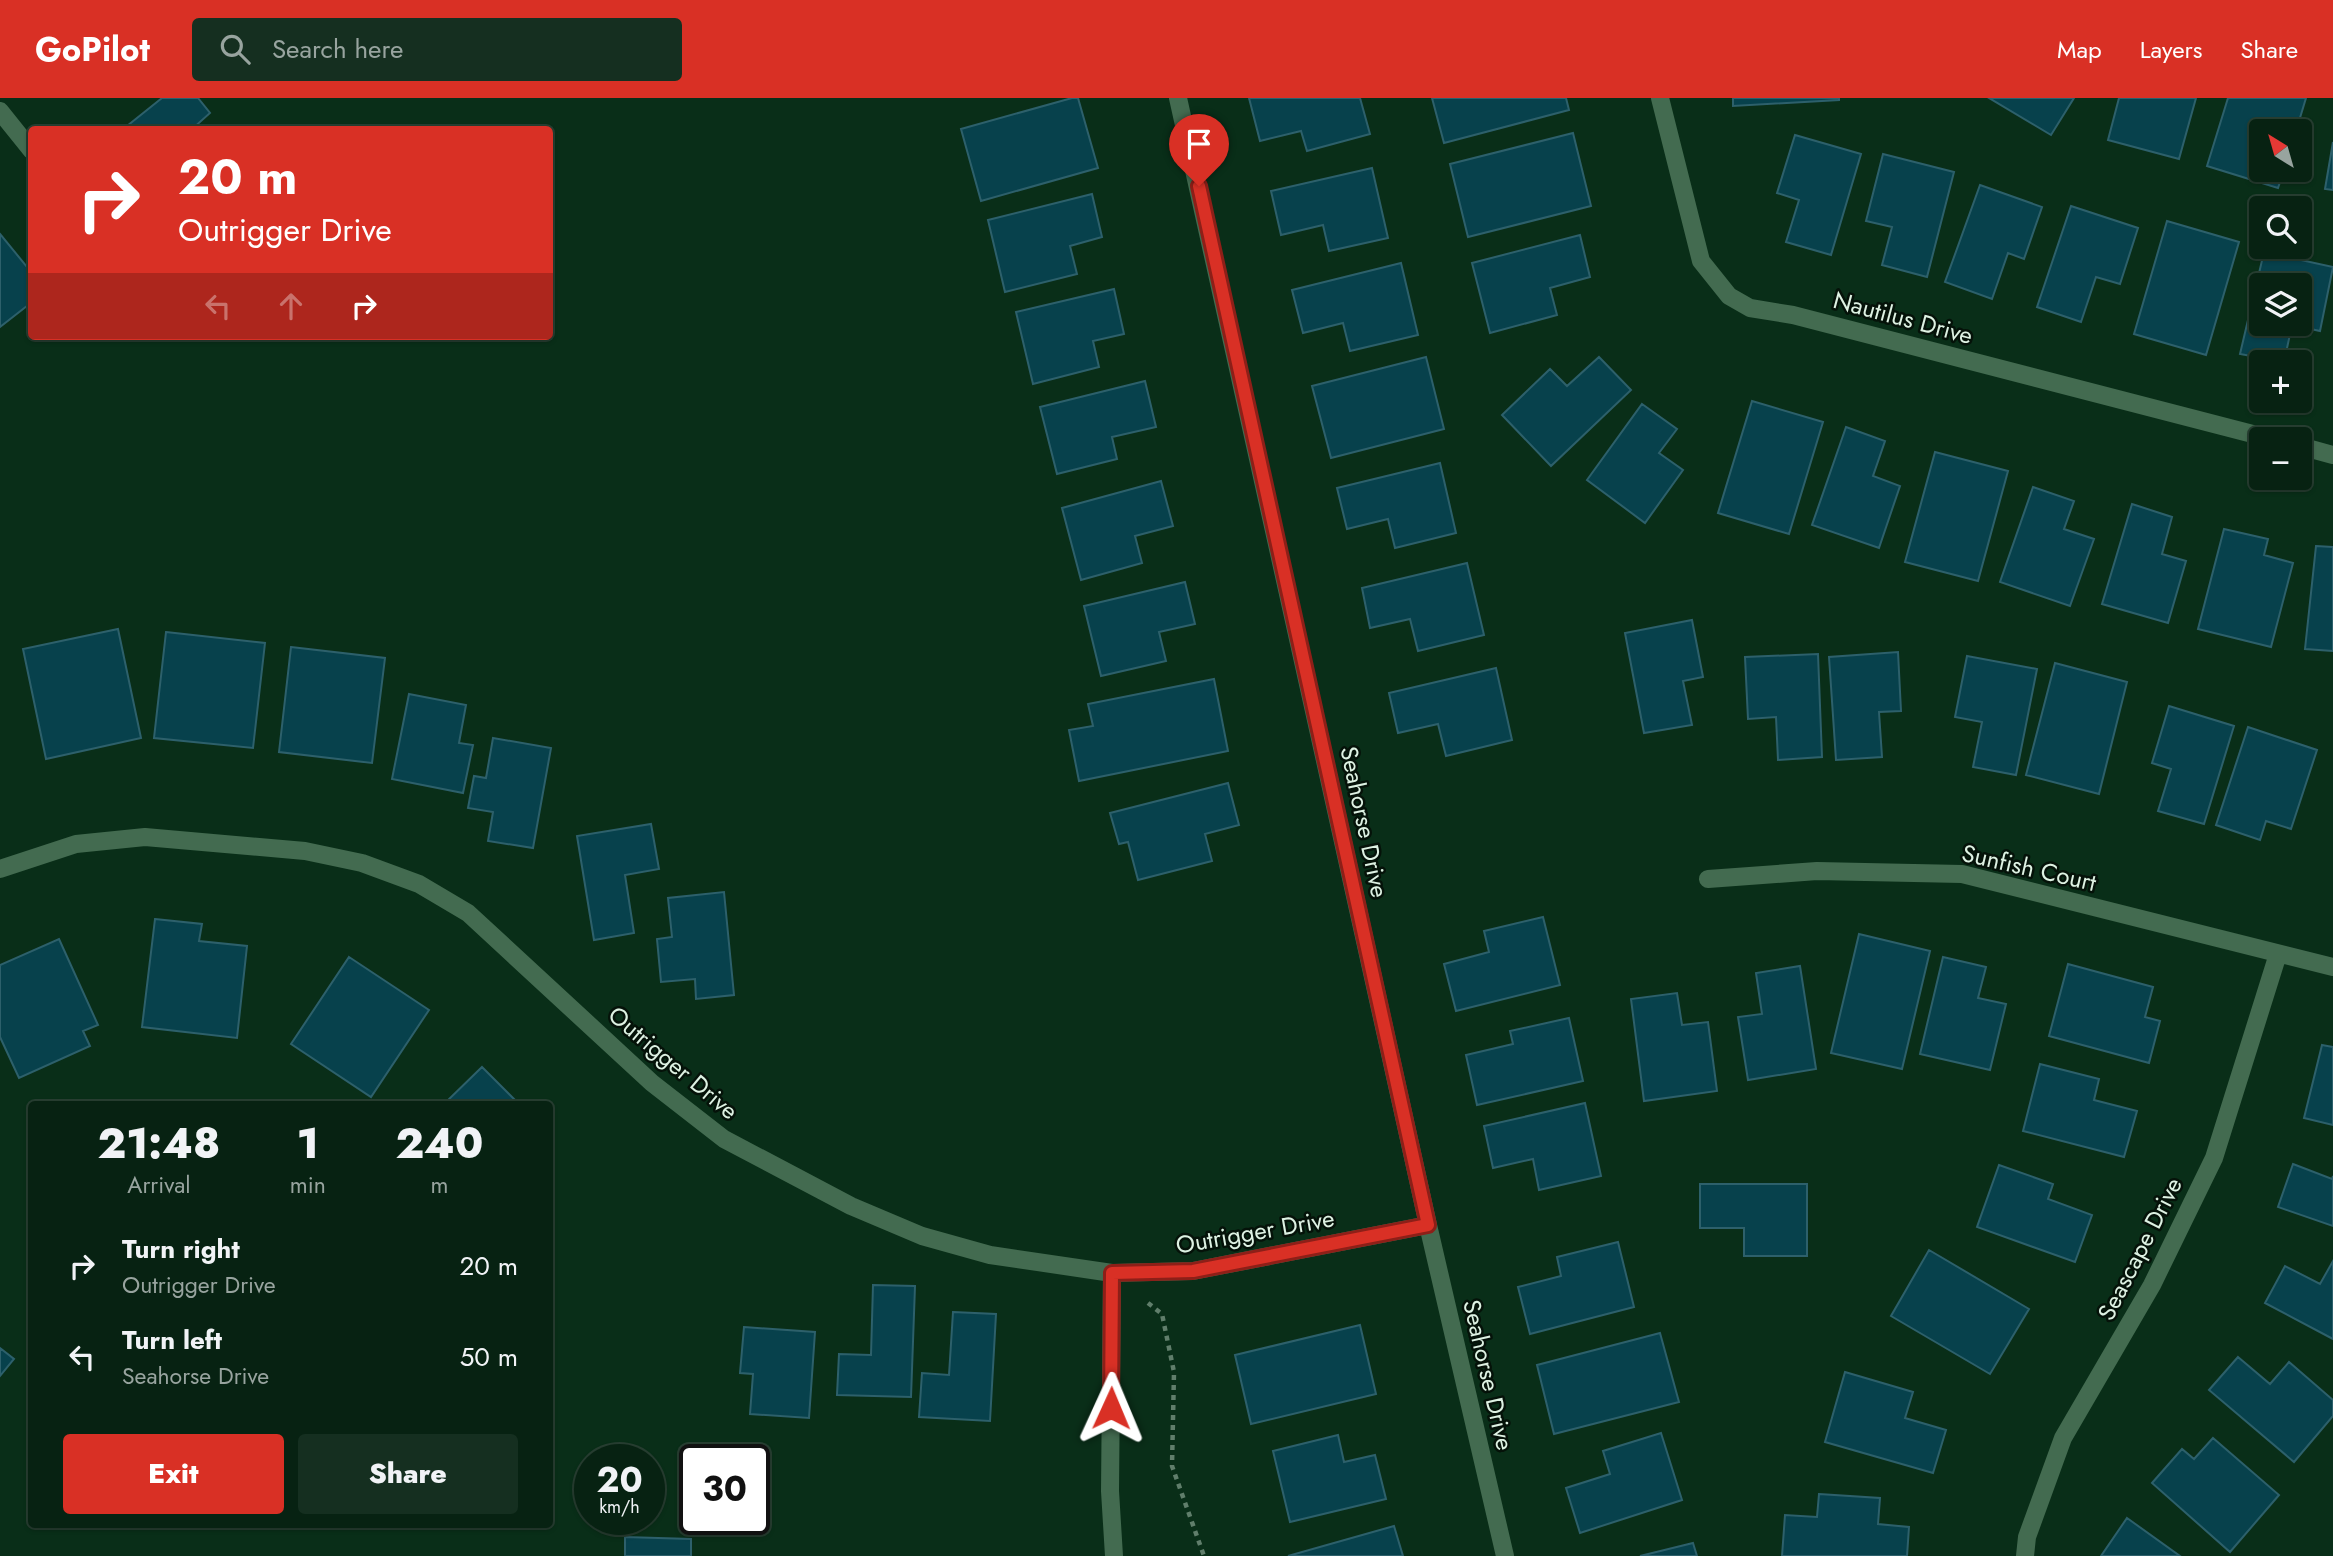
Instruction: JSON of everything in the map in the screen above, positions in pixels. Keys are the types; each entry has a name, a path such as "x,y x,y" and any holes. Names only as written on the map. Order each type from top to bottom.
{"street":[{"name":"Seahorse Drive","path":"1178,98 1428,1225 1505,1556"},
{"name":"Nautilus Drive","path":"1660,98 1701,261 1729,296 1749,309 1793,315 2249,433"},
{"path":"0,111 28,145"},
{"path":"2312,449 2333,455"},
{"name":"Outrigger Drive","path":"0,869 76,844 145,837 305,851 362,863 419,884 468,912 652,1083 724,1139 851,1206 922,1236 990,1255 1112,1273 1193,1271 1428,1225"},
{"name":"Sunfish Court","path":"1708,879 1817,871 1962,874 2333,967"},
{"name":"Seascape Drive","path":"2025,1556 2028,1537 2063,1438 2152,1285 2214,1158 2278,954"},
{"path":"1112,1273 1110,1491 1114,1556"}],"path":[{"path":"1112,1273 1162,1314 1174,1372 1172,1466 1204,1556"}],"building":[{"path":"162,98 198,98 210,113 195,126 127,126"},
{"path":"1078,98 1098,168 981,201 961,129"},
{"path":"1249,98 1360,98 1370,134 1307,151 1301,131 1260,141"},
{"path":"1432,98 1566,98 1569,110 1444,143"},
{"path":"1733,98 1839,98 1839,100 1733,106"},
{"path":"1989,98 2074,98 2051,135"},
{"path":"2119,98 2196,98 2179,159 2108,140"},
{"path":"2228,98 2306,98 2300,119 2249,119 2249,179 2207,166"},
{"path":"1573,133 1591,206 1468,237 1450,164"},
{"path":"1795,135 1861,154 1831,255 1786,242 1799,200 1777,193"},
{"path":"2333,142 2333,190 2325,189"},
{"path":"1883,154 1954,172 1927,277 1882,265 1892,227 1866,221"},
{"path":"1372,168 1388,238 1329,251 1323,225 1281,235 1271,191"},
{"path":"2259,182 2280,182 2278,188"},
{"path":"1980,185 2042,207 2024,259 2008,253 1992,299 1945,282"},
{"path":"1092,194 1102,237 1070,246 1077,274 1005,292 988,220"},
{"path":"2071,206 2138,228 2120,284 2096,277 2081,322 2037,307"},
{"path":"2167,221 2239,242 2206,355 2134,334"},
{"path":"0,234 28,268 28,305 0,327"},
{"path":"1580,235 1590,277 1550,288 1557,315 1490,333 1472,263"},
{"path":"2262,259 2296,259 2333,267 2320,331 2312,329 2312,273 2259,273"},
{"path":"1401,263 1418,335 1350,351 1343,323 1303,333 1292,290"},
{"path":"1114,289 1124,334 1093,341 1099,367 1033,384 1016,312"},
{"path":"2249,316 2249,336 2290,336 2287,350 2249,350 2249,356 2240,354"},
{"path":"1426,357 1444,429 1331,458 1312,386"},
{"path":"1599,357 1631,390 1551,466 1502,415 1550,369 1567,386"},
{"path":"1145,381 1156,427 1112,437 1117,459 1057,474 1040,407"},
{"path":"1752,401 1823,422 1789,534 1718,513"},
{"path":"1642,404 1677,429 1659,453 1683,470 1645,523 1587,480"},
{"path":"1846,427 1885,441 1873,476 1900,486 1879,548 1812,525"},
{"path":"1935,452 2008,471 1978,581 1905,562"},
{"path":"1440,463 1456,533 1395,548 1388,519 1347,529 1337,488"},
{"path":"1161,481 1173,526 1135,536 1142,563 1081,580 1062,508"},
{"path":"2033,487 2074,501 2064,529 2094,539 2070,606 2000,582"},
{"path":"2132,504 2172,517 2162,554 2186,561 2168,623 2102,604"},
{"path":"2224,529 2268,539 2264,555 2293,563 2271,647 2198,629"},
{"path":"2316,546 2333,547 2333,651 2305,649"},
{"path":"1467,563 1484,635 1418,651 1410,619 1370,628 1362,588"},
{"path":"1185,582 1195,624 1159,632 1166,661 1101,676 1084,606"},
{"path":"1692,620 1703,677 1683,681 1692,725 1644,733 1625,633"},
{"path":"118,629 141,738 46,759 23,649"},
{"path":"166,632 265,643 253,748 154,738"},
{"path":"291,647 385,658 372,763 279,752"},
{"path":"1898,652 1901,711 1879,712 1882,757 1836,760 1829,657"},
{"path":"1818,654 1822,757 1778,760 1776,717 1748,719 1745,657"},
{"path":"1967,656 2037,669 2016,775 1973,767 1982,722 1955,717"},
{"path":"2055,663 2127,682 2099,794 2026,775"},
{"path":"1496,668 1512,740 1446,756 1438,724 1398,733 1389,693"},
{"path":"1214,679 1228,751 1079,781 1069,730 1093,726 1088,704"},
{"path":"409,694 466,705 459,743 473,745 463,793 392,779"},
{"path":"2169,706 2234,726 2204,824 2158,811 2171,769 2152,763"},
{"path":"2248,727 2317,750 2291,829 2266,821 2260,840 2216,825"},
{"path":"493,738 551,748 533,848 488,841 493,812 468,808 474,776 486,778"},
{"path":"1228,783 1239,825 1205,834 1212,861 1138,880 1128,842 1119,844 1110,813"},
{"path":"651,824 659,869 625,875 634,933 594,940 577,836"},
{"path":"724,892 734,995 696,999 695,979 661,982 657,939 672,937 668,898"},
{"path":"1543,917 1560,985 1456,1011 1444,964 1489,952 1484,931"},
{"path":"155,919 202,924 199,941 247,946 237,1038 142,1027"},
{"path":"1859,934 1930,951 1902,1069 1831,1053"},
{"path":"59,939 98,1025 83,1031 90,1046 19,1078 0,1037 0,965"},
{"path":"349,957 429,1010 371,1097 291,1044"},
{"path":"1943,957 1986,967 1978,998 2006,1004 1990,1070 1920,1054"},
{"path":"2068,964 2153,987 2145,1017 2160,1021 2149,1063 2049,1036"},
{"path":"1800,966 1816,1069 1748,1080 1738,1017 1762,1014 1756,973"},
{"path":"1677,993 1682,1025 1708,1022 1717,1091 1644,1101 1631,999"},
{"path":"1569,1018 1583,1081 1477,1105 1466,1055 1513,1044 1510,1031"},
{"path":"2322,1045 2333,1047 2333,1125 2304,1118"},
{"path":"2040,1064 2099,1079 2094,1100 2137,1111 2124,1157 2023,1131"},
{"path":"482,1067 516,1101 447,1101"},
{"path":"1585,1103 1601,1176 1539,1190 1533,1159 1493,1168 1484,1126"},
{"path":"2293,1164 2332,1179 2333,1176 2333,1226 2278,1207"},
{"path":"1999,1165 2053,1184 2048,1199 2092,1215 2075,1262 1977,1227"},
{"path":"1700,1184 1807,1184 1807,1256 1744,1256 1744,1228 1700,1228"},
{"path":"1618,1242 1634,1307 1530,1334 1518,1287 1561,1276 1557,1257"},
{"path":"1929,1250 2029,1309 1990,1374 1891,1316"},
{"path":"2333,1261 2333,1339 2265,1303 2285,1266 2320,1284"},
{"path":"873,1285 915,1286 911,1397 837,1395 839,1354 871,1355"},
{"path":"953,1312 996,1314 990,1421 919,1417 922,1373 949,1375"},
{"path":"1360,1325 1376,1394 1251,1424 1235,1355"},
{"path":"744,1327 815,1332 809,1418 750,1414 753,1374 740,1373"},
{"path":"1660,1333 1679,1402 1554,1434 1537,1365"},
{"path":"0,1348 14,1359 0,1376"},
{"path":"2238,1357 2270,1384 2289,1362 2333,1400 2333,1416 2294,1462 2209,1390"},
{"path":"1845,1372 1913,1392 1905,1418 1946,1430 1933,1473 1825,1442"},
{"path":"1661,1433 1682,1500 1580,1533 1566,1488 1610,1474 1603,1451"},
{"path":"1338,1435 1344,1462 1375,1455 1386,1499 1290,1522 1273,1451"},
{"path":"2213,1438 2279,1495 2230,1552 2152,1483 2182,1449 2194,1459"},
{"path":"1819,1494 1880,1498 1878,1524 1909,1527 1907,1556 1782,1556 1785,1515 1817,1517"},
{"path":"2127,1518 2180,1556 2101,1556"},
{"path":"1394,1526 1403,1556 1288,1556"},
{"path":"625,1537 691,1539 691,1556 625,1556"},
{"path":"1693,1543 1697,1556 1640,1556"}],"route":[{"path":"1111,1408 1112,1273 1193,1271 1428,1225 1199,186"}]}
